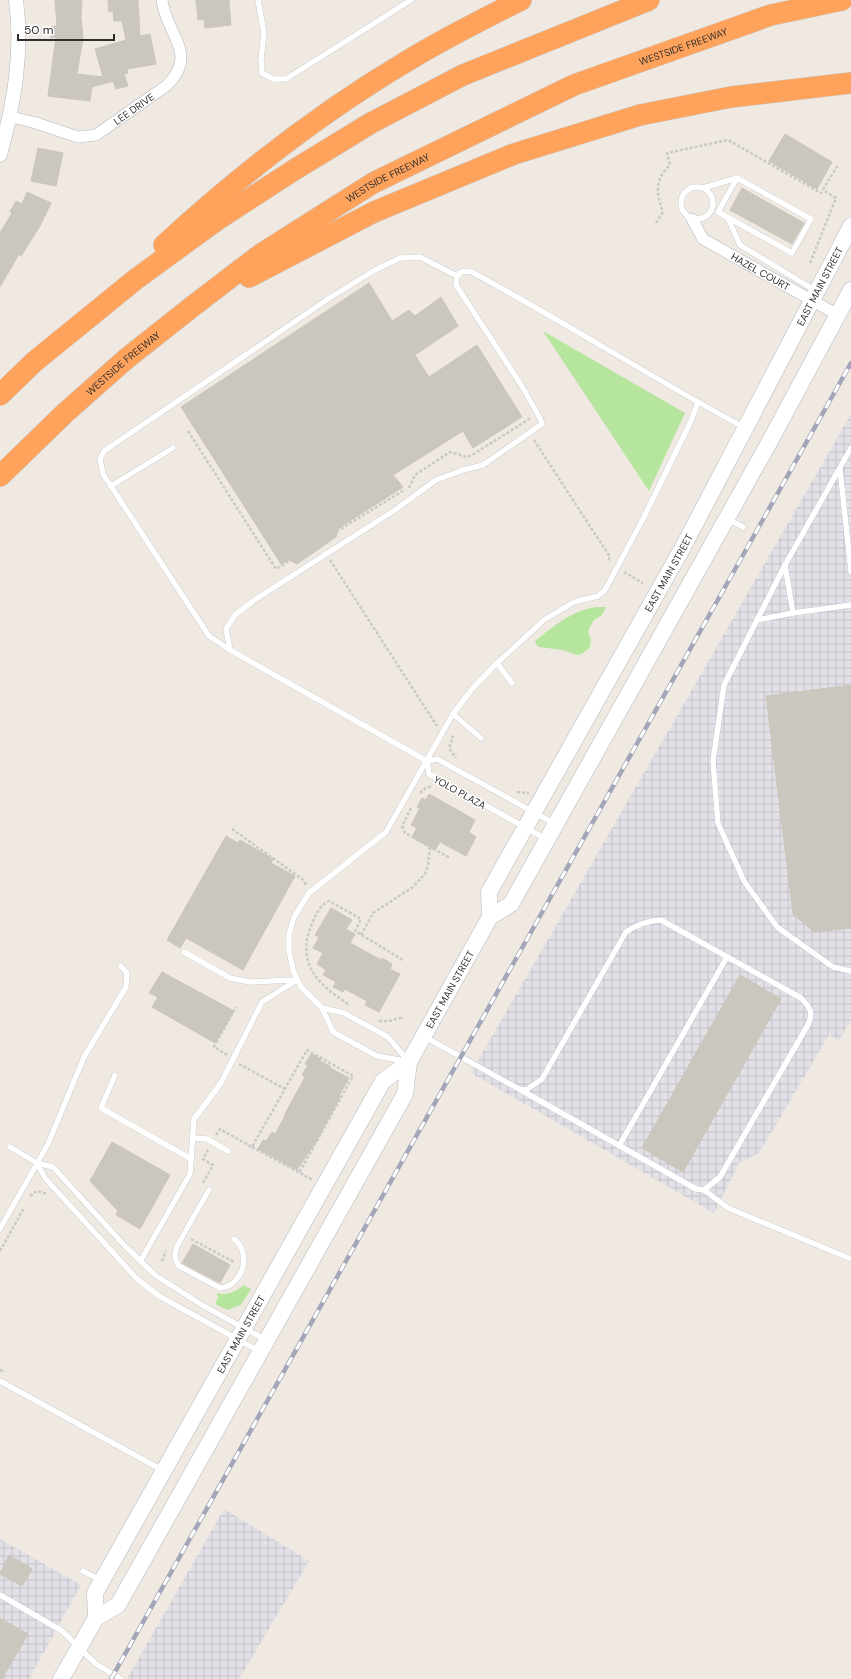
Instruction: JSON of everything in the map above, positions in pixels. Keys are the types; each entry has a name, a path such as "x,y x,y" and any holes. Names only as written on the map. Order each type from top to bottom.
{"highway":[{"path":"0,395 34,362 205,207 318,120 408,60 484,18 521,0"},
{"path":"34,362 136,279 217,220 294,170 371,124 463,75 649,0"},
{"name":"WESTSIDE FREEWAY","path":"0,476 65,413 121,364 193,306 261,254 373,183 574,85 772,15 842,0"},
{"path":"193,306 374,212 514,154 648,113 731,96 851,83"}],"main road":[{"name":"EAST MAIN STREET","path":"490,917 489,892 683,547 851,226"},
{"name":"EAST MAIN STREET","path":"61,1679 96,1618 118,1605 405,1094 409,1062 423,1036 490,917 511,904 727,518 851,290"},
{"name":"EAST MAIN STREET","path":"96,1618 95,1593 383,1081 409,1062"}],"street":[{"path":"0,155 11,117 17,72 18,42 16,0"},
{"name":"LEE DRIVE","path":"11,117 33,122 78,137 96,135 166,86 176,77 181,64 182,52 164,10 162,0"},
{"name":"HAZEL COURT","path":"692,219 703,239 814,295 838,315"}],"lane":[{"path":"258,0 264,33 261,59 262,73 273,79 286,79 411,0"},
{"path":"718,212 737,178"},
{"path":"703,188 711,195 713,200 712,209 708,216 692,219 684,212 682,208 682,198 688,190 693,188 703,188 737,178 811,219 792,253 712,209"},
{"path":"728,218 740,245 814,295"},
{"path":"427,761 230,650 209,636 103,474 100,459 104,451 331,297 369,274 400,258 420,256 456,276"},
{"path":"456,276 462,272 470,271 534,305 588,338 745,428"},
{"path":"230,650 226,629 235,615 253,601 395,510 436,480 463,470 483,465 542,424 520,382 456,285 456,276"},
{"path":"409,1062 377,1056 333,1032 322,1008 301,987 292,970 289,951 290,934 294,917 311,891 386,832 453,714 473,688 496,663 544,620 574,602 598,596 605,590 691,421 698,402"},
{"path":"111,486 173,448"},
{"path":"851,448 785,565 724,685 713,762 718,823 744,881 777,927 833,967 851,971"},
{"path":"840,468 851,572"},
{"path":"727,518 743,527"},
{"path":"785,565 793,613"},
{"path":"757,620 793,613 851,605"},
{"path":"496,663 512,683"},
{"path":"453,714 481,738"},
{"name":"YOLO PLAZA","path":"547,840 429,774 427,761 437,759 556,825"},
{"path":"519,1089 526,1090 542,1079 626,932 636,925 648,921 661,920 801,998 809,1007 812,1014 809,1024 720,1177 704,1190"},
{"path":"184,952 230,978 250,982 297,980"},
{"path":"619,1146 727,957"},
{"path":"0,1229 54,1132 84,1057 126,986 127,973 121,966"},
{"path":"141,1260 190,1174 194,1119 221,1082 262,1002 297,980"},
{"path":"322,1008 344,1013 388,1037 409,1062"},
{"path":"423,1036 696,1189 704,1190 728,1208 851,1259"},
{"path":"115,1075 101,1108 191,1159"},
{"path":"193,1138 207,1139 228,1151"},
{"path":"10,1147 37,1163 53,1167 124,1245 164,1281 202,1305 241,1334 263,1346"},
{"path":"37,1163 45,1178 137,1280 159,1296 241,1334 263,1346"},
{"path":"209,1190 174,1253 176,1262 180,1266 220,1288 227,1287 232,1285 244,1263 245,1256 239,1243 234,1239"},
{"path":"0,1381 164,1471"},
{"path":"83,1571 102,1582"},
{"path":"0,1595 62,1631 96,1664 121,1679"}],"path":[{"path":"810,263 836,198 823,190"},
{"path":"188,431 276,569 410,487 415,475 450,452 467,457 472,455 531,418 527,412"},
{"path":"523,423 610,557 608,563 643,583"},
{"path":"320,543 438,727 453,737 449,748 451,754 462,761"},
{"path":"417,798 421,791 426,788 430,786 437,787"},
{"path":"516,792 530,793"},
{"path":"413,805 402,826 402,829 405,833 450,858"},
{"path":"232,829 302,880 311,891"},
{"path":"361,935 373,913 413,887 425,874 428,865 430,847"},
{"path":"353,1007 328,991 316,978 309,962 306,946 308,935 322,905 329,901 361,919 355,931 403,960"},
{"path":"374,1018 380,1022 404,1017"},
{"path":"299,1173 353,1076 307,1050"},
{"path":"252,1147 314,1181"},
{"path":"28,1201 31,1194 37,1191 51,1196"},
{"path":"0,1251 24,1207"},
{"path":"184,1235 234,1262"}],"shaded area":[{"path":"851,414 851,1020 839,1040 829,1035 759,1153 739,1163 714,1213 471,1073"},
{"path":"224,1509 309,1561 239,1679 127,1679"},
{"path":"0,1539 81,1585 29,1679 0,1679"}],"green space":[{"path":"543,331 685,413 649,491"},
{"path":"595,607 606,607 602,615 594,620 588,631 591,640 590,647 582,654 577,655 563,650 539,647 536,644 535,641 565,619 579,612"},
{"path":"244,1285 251,1289 241,1305 227,1310 215,1304 218,1298 217,1293 231,1293"}],"building":[{"path":"55,0 82,0 81,17 83,38 77,74 103,77 95,49 126,40 122,21 114,21 113,11 109,12 108,0 138,0 140,36 150,34 156,64 127,69 128,73 124,74 128,86 116,89 113,81 92,87 90,101 48,96 56,37 51,38 50,27 57,26"},
{"path":"196,0 229,0 231,25 205,28 204,19 198,20"},
{"path":"785,134 832,162 817,189 769,161"},
{"path":"38,148 63,153 56,186 31,181"},
{"path":"742,188 804,223 792,244 730,210"},
{"path":"27,192 51,203 40,226 21,256 19,254 0,287 0,233 12,213 10,212 16,201 22,204"},
{"path":"369,283 392,321 409,310 415,316 441,297 458,326 415,355 429,377 477,345 522,417 473,448 463,431 393,475 403,487 339,528 336,537 297,564 289,560 281,564 181,407"},
{"path":"851,685 851,928 814,932 793,914 766,696"},
{"path":"429,794 475,820 469,832 476,837 466,856 440,842 435,850 412,837 417,828 411,825 420,808 417,807 422,798 426,800"},
{"path":"226,836 238,843 240,840 273,859 271,863 295,876 243,970 186,938 180,948 167,940"},
{"path":"331,908 352,920 346,929 355,934 350,943 381,960 382,958 392,964 390,969 400,974 379,1012 365,1005 367,1001 345,989 343,992 333,987 336,982 323,975 326,970 317,964 323,953 313,948 319,937 315,935"},
{"path":"162,972 234,1011 215,1043 152,1007 158,997 149,993"},
{"path":"740,975 781,999 683,1172 642,1148"},
{"path":"311,1054 321,1059 320,1061 330,1066 330,1068 349,1078 317,1140 297,1170 258,1149 263,1140 266,1141 272,1132 275,1134 305,1077 302,1075 308,1065 305,1064"},
{"path":"112,1142 170,1175 140,1229 116,1215 118,1211 90,1181"},
{"path":"193,1244 230,1265 220,1283 182,1263"},
{"path":"9,1555 32,1569 22,1586 0,1574"},
{"path":"0,1618 28,1634 2,1679 0,1679"}],"railway":[{"path":"111,1679 851,363"}]}
